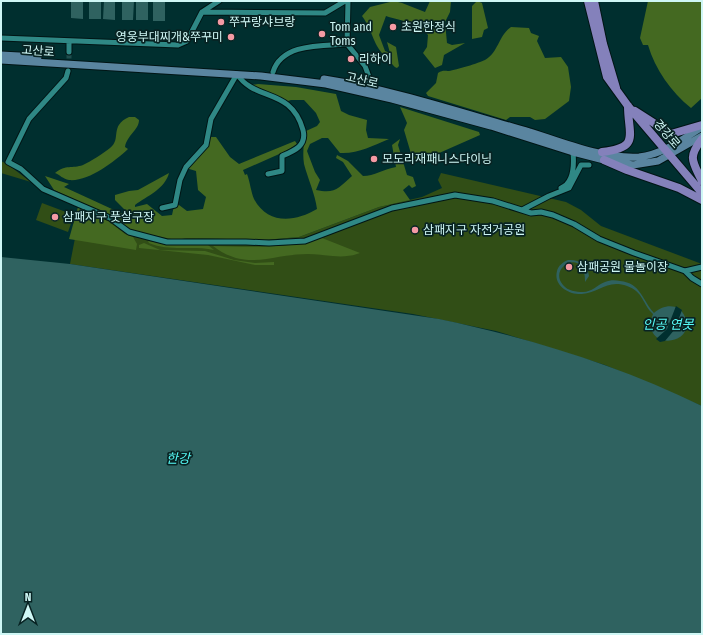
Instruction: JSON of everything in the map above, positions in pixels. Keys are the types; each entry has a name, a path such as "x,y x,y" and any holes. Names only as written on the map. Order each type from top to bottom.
{"main road":[{"name":"경강로","path":"588,1 602,63 607,77 628,106 702,192"},
{"name":"경강로","path":"594,1 603,44 616,90"},
{"path":"603,156 624,147 630,142 631,133 628,121 628,106"},
{"path":"628,106 671,134 702,126"},
{"path":"702,140 693,152 691,160 702,181"},
{"path":"603,156 627,170 679,188 702,200"}],"street":[{"path":"1,38 178,45 187,41 202,12 219,1"},
{"path":"202,12 325,13 347,1 347,44 365,66 369,77 367,87"},
{"path":"69,41 69,52"},
{"path":"274,72 276,64 290,52 312,47 347,44"},
{"name":"고산로","path":"1,55 294,74 367,87 603,156"},
{"name":"고산로","path":"1,60 237,74 302,80 392,98 491,126 573,152 603,156 640,156 667,152 702,136"},
{"path":"68,72 66,78 29,119 8,162 21,169 42,189 110,218 129,232 142,237 172,242 269,243 305,241 392,208 455,195 493,200 531,213 541,212 553,214 608,243 685,271 692,278 702,284"},
{"path":"162,208 175,206 180,180 186,167 206,145 211,119 237,74 243,84 252,89 273,95 286,104 297,114 303,132 303,142 297,150 282,156 282,171 268,174"},
{"name":"고산로","path":"667,152 702,126"},
{"path":"549,196 554,191 566,186 570,181 574,160 573,152"},
{"path":"522,210 549,196 569,188 581,165 589,165"},
{"path":"685,271 702,267"}],"green space":[{"path":"394,1 425,12 430,1 451,1 450,12 445,22 447,43 452,45 465,43 444,55 442,65 435,68 423,53 427,47 428,35 419,27 409,22 386,16 379,35 385,51 390,53 387,42 396,47 399,66 397,68 395,67 379,49 362,16 370,7"},
{"path":"477,1 482,3 488,28 484,30 482,37 472,39 472,6"},
{"path":"648,1 702,1 702,98 691,108 670,87 659,71 648,45 643,45 640,38"},
{"path":"511,27 529,28 531,33 539,36 537,41 545,58 561,57 568,67 571,87 569,101 545,119 535,120 530,117 510,117 506,120 428,96 426,93 436,83 438,73 462,68 490,57 503,35"},
{"path":"258,84 296,87 336,94 341,111 367,120 366,130 368,138 389,139 365,149 347,153 340,153 328,138 322,138 310,144 307,151 315,172 320,180 316,190 328,191 336,189 352,176 343,162 336,158 337,155 348,161 363,176 396,167 392,145 400,139 398,145 407,175 413,177 416,186 412,188 409,185 403,190 410,200 379,207 299,237 264,240 188,238 176,240 128,230 104,213 54,190 45,176 69,184 64,187 125,215 126,211 115,200 115,195 138,190 169,173 167,179 160,188 135,205 135,207 147,204 162,216 172,215 174,206 179,205 187,211 203,209 206,197 198,190 196,171 186,168 196,159 208,137 216,137 230,157 239,164 295,141 297,144 286,151 243,170 245,175 247,174 254,199 267,213 282,219 300,217 317,209 304,164 303,155 304,129 306,131 317,126 320,122 316,113 304,100 291,100 285,102 252,85"},
{"path":"400,107 479,132 480,135 421,161 416,161 412,157 404,130 407,123"},
{"path":"129,117 135,117 139,120 138,124 126,143 125,147 128,149 116,160 84,178 76,180 63,178 55,173 62,169 83,165 107,150 115,141 119,124"},
{"path":"1,161 7,164 31,182 1,173"},
{"path":"441,173 566,202 581,210 601,226 702,264 702,406 605,365 496,331 413,314 70,264 82,202 104,213 176,240 188,238 264,240 299,237 379,207 422,197 442,188 438,180"},
{"name":"삼패지구 풋살구장","path":"42,203 74,215 68,232 36,220"},
{"path":"78,207 108,221 125,234 133,237 137,244 136,250 69,239"},
{"path":"322,238 360,253 347,256 308,254 248,260 225,254 213,246 282,246 309,242"},
{"path":"148,241 172,245 208,245 214,250 157,246 149,243"},
{"path":"144,243 160,250 205,251 234,260 255,263 274,262 274,265 255,265 208,255 139,248 139,245"}],"water":[{"path":"71,1 83,1 83,19 71,18"},
{"path":"89,1 101,1 101,19 89,19"},
{"path":"104,1 115,1 115,20 103,19"},
{"path":"122,1 134,1 133,20 122,20"},
{"path":"136,1 148,1 148,20 136,20"},
{"path":"153,1 165,1 165,21 153,21"},
{"name":"한강","path":"1,257 70,264 439,319 506,335 573,354 606,365 670,391 702,406 702,634 1,634"},
{"name":"인공 연못","path":"568,260 579,261 585,265 589,276 585,282 584,271 580,265 574,262 568,263 560,272 559,278 567,289 586,292 602,283 609,281 616,280 627,282 637,289 654,313 662,308 671,306 679,309 685,317 686,327 683,334 676,339 668,341 660,339 654,334 651,326 653,314 640,295 627,286 620,284 608,285 582,294 568,291 560,285 556,276 558,267"}],"pier":[{"path":"676,306 682,310 675,329 665,341 660,342 656,339 667,329"}],"tunnel":[{"path":"69,52 69,66"}],"place":[{"name":"쭈꾸랑샤브랑","path":"221,22"},
{"name":"초원한정식","path":"393,27"},
{"name":"Tom and Toms","path":"322,34"},
{"name":"영웅부대찌개&쭈꾸미","path":"231,37"},
{"name":"리하이","path":"351,59"},
{"name":"모도리재패니스다이닝","path":"374,159"},
{"name":"삼패지구 풋살구장","path":"55,217"},
{"name":"삼패지구 자전거공원","path":"415,230"},
{"name":"삼패공원 물놀이장","path":"569,267"}]}
